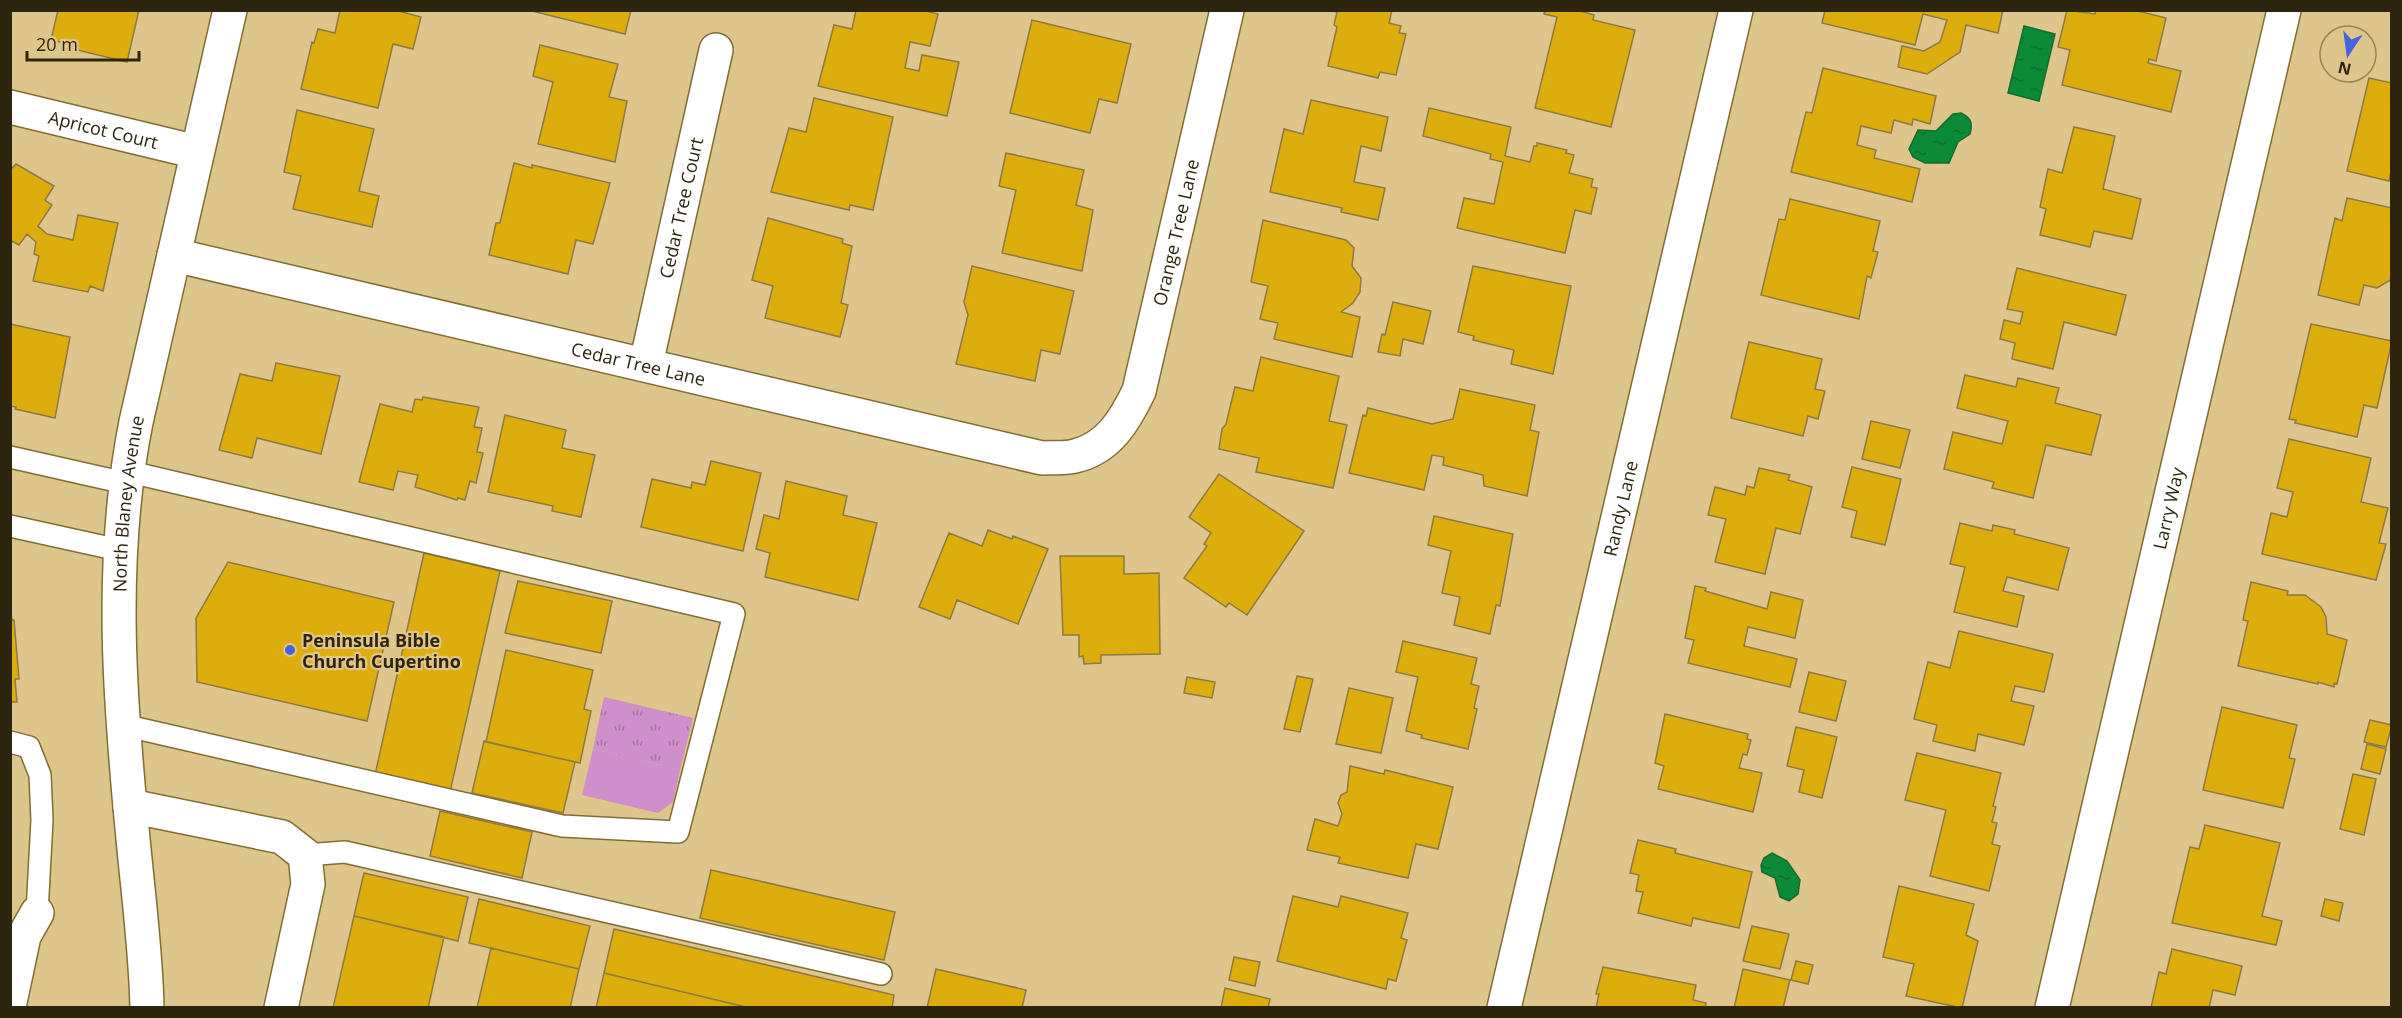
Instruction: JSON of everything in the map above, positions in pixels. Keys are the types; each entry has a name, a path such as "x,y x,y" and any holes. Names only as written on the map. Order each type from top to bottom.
{"street":[{"name":"North Blaney Avenue","path":"147,1008 123,725 119,550 125,477 230,10"},
{"name":"Orange Tree Lane","path":"1103,442 1124,423 1139,391 1227,10"},
{"name":"Randy Lane","path":"1504,1008 1736,10"},
{"name":"Larry Way","path":"2052,1008 2284,10"},
{"name":"Cedar Tree Court","path":"645,364 716,50"},
{"name":"Apricot Court","path":"10,107 197,152"},
{"name":"Cedar Tree Lane","path":"174,255 1042,458 1075,456 1103,442"},
{"path":"129,806 282,837 305,855 308,884 281,1008"},
{"path":"10,1002 24,936 37,913"}],"lane":[{"path":"10,457 125,477 734,614 678,832 562,825 123,725"},
{"path":"10,526 119,550"},
{"path":"10,742 29,747 40,776 42,820 37,913"},
{"path":"305,855 345,852 881,974"}],"green space":[{"path":"604,697 693,718 680,770 593,749"},
{"path":"593,749 680,770 673,802 658,813 582,795"}],"water":[{"path":"2024,26 2055,34 2039,101 2008,93"},
{"path":"1961,113 1970,121 1970,134 1958,142 1949,163 1925,163 1913,157 1909,149 1918,130 1936,131 1953,114"},
{"path":"1772,853 1787,861 1800,880 1798,894 1789,901 1780,897 1775,878 1762,872 1761,865 1764,858"}],"building":[{"path":"58,10 139,10 127,62 73,49 73,45 51,40"},
{"path":"340,10 395,10 421,17 413,49 393,44 378,108 301,89 312,42 314,43 318,29 335,33"},
{"path":"528,10 631,10 625,34"},
{"path":"856,10 922,10 938,14 930,46 910,42 905,68 919,71 922,55 959,62 947,116 818,86 834,25 852,29"},
{"path":"1329,10 1392,10 1389,23 1401,26 1399,33 1406,34 1396,75 1380,72 1378,78 1328,66 1337,27 1334,25 1337,12"},
{"path":"1545,10 1577,10 1594,15 1593,20 1635,30 1611,127 1535,108 1557,17 1544,14"},
{"path":"1825,10 2003,10 1998,33 1966,25 1960,52 1927,74 1898,67 1902,46 1924,51 1940,42 1947,20 1923,14 1915,45 1822,23"},
{"path":"2067,10 2095,14 2096,10 2134,10 2166,18 2156,61 2149,59 2148,63 2181,71 2171,112 2062,85 2070,50 2058,47"},
{"path":"1032,20 1131,44 1117,103 1099,99 1090,133 1010,113"},
{"path":"540,45 618,64 609,97 627,101 615,162 538,144 553,82 533,76"},
{"path":"1823,68 1936,96 1930,124 1913,119 1912,125 1894,120 1891,133 1861,126 1857,145 1876,150 1874,158 1920,169 1912,202 1791,172 1806,112 1812,113"},
{"path":"2378,80 2392,83 2392,168 2389,181 2347,171 2368,84 2378,84"},
{"path":"814,98 893,117 873,210 850,205 849,210 771,192 789,128 806,132"},
{"path":"1311,100 1388,117 1381,151 1361,146 1354,182 1385,188 1378,220 1341,212 1342,208 1270,192 1284,129 1303,134"},
{"path":"1429,108 1511,127 1505,156 1530,162 1537,143 1567,150 1566,153 1574,155 1569,173 1593,179 1591,187 1597,188 1591,214 1575,210 1565,253 1457,228 1464,198 1494,204 1503,162 1490,159 1491,154 1423,136"},
{"path":"297,110 374,129 359,191 379,196 372,227 293,209 301,176 284,172"},
{"path":"2074,127 2115,136 2103,189 2141,199 2132,239 2094,231 2090,247 2040,235 2046,209 2040,207 2048,169 2062,173"},
{"path":"1006,153 1084,170 1076,205 1093,210 1082,271 1002,253 1016,190 999,186"},
{"path":"514,163 610,183 593,244 576,240 568,274 489,255 496,223 500,223"},
{"path":"16,164 54,186 45,200 52,205 38,226 47,234 73,240 78,215 118,223 103,291 90,286 88,292 33,281 39,256 34,254 36,242 27,234 19,245 10,240 10,170"},
{"path":"2347,198 2392,208 2392,279 2377,288 2364,285 2359,305 2318,295 2335,218 2342,221"},
{"path":"1790,199 1880,221 1873,251 1878,252 1871,278 1867,276 1859,319 1761,295 1779,219 1785,220"},
{"path":"768,218 843,239 842,243 852,246 841,303 848,305 840,337 765,318 773,286 752,280"},
{"path":"1263,220 1346,240 1354,248 1352,266 1361,278 1360,292 1353,303 1341,312 1360,317 1352,357 1274,339 1278,323 1260,319 1268,286 1251,282"},
{"path":"972,266 1074,291 1060,354 1041,350 1035,381 956,364 968,315 964,302"},
{"path":"1473,266 1571,286 1553,374 1511,364 1514,350 1473,340 1474,336 1458,332"},
{"path":"2017,268 2126,295 2116,335 2064,322 2053,369 2012,359 2015,343 2000,339 2004,320 2020,324 2023,312 2007,309"},
{"path":"1393,302 1431,311 1423,344 1403,339 1400,356 1378,352 1382,334 1385,335"},
{"path":"10,324 70,337 55,418 10,406"},
{"path":"2311,324 2392,341 2377,408 2364,405 2357,437 2295,423 2296,420 2289,419"},
{"path":"1749,342 1822,359 1815,389 1825,391 1818,419 1808,416 1803,436 1731,418"},
{"path":"1261,357 1339,376 1329,421 1347,425 1333,488 1256,472 1259,458 1219,449 1222,429 1226,424 1235,387 1253,391"},
{"path":"276,363 340,376 321,454 257,438 252,458 219,450 240,374 272,381"},
{"path":"1965,375 2016,387 2018,378 2059,388 2055,403 2101,415 2091,455 2046,445 2033,498 1992,488 1994,482 1944,469 1953,432 2002,444 2008,421 1957,408"},
{"path":"1460,389 1535,405 1530,430 1539,432 1527,496 1484,486 1483,475 1443,465 1444,457 1432,455 1424,490 1349,473 1363,415 1366,416 1368,408 1432,424 1453,419"},
{"path":"423,397 479,407 474,427 482,428 477,452 483,453 476,483 470,481 465,500 458,498 457,500 415,487 418,475 398,471 393,490 359,482 380,404 412,412 415,399 422,400"},
{"path":"505,415 566,430 562,448 595,455 581,517 552,511 553,506 488,492"},
{"path":"1871,421 1910,430 1900,468 1862,459"},
{"path":"2289,439 2371,458 2361,502 2388,508 2379,543 2386,544 2376,580 2262,554 2271,513 2287,517 2293,492 2277,488"},
{"path":"711,461 761,473 743,551 641,527 652,479 691,488 692,482 705,485"},
{"path":"1852,467 1901,479 1885,545 1851,537 1857,511 1842,507"},
{"path":"1759,468 1790,475 1788,480 1812,487 1800,534 1776,528 1765,574 1715,562 1726,519 1708,515 1715,487 1745,495 1747,486 1754,488"},
{"path":"1219,474 1304,531 1247,615 1229,603 1226,607 1184,578 1207,546 1204,544 1211,533 1189,517"},
{"path":"786,481 847,496 843,515 877,523 858,600 765,577 770,553 756,549 764,515 779,519"},
{"path":"1434,516 1513,534 1500,606 1496,605 1490,634 1454,625 1460,597 1442,593 1451,551 1428,545"},
{"path":"1960,523 1992,531 1993,525 2015,530 2014,534 2069,548 2058,590 2007,577 2003,591 2024,596 2017,627 1954,612 1965,567 1950,564"},
{"path":"988,530 1012,539 1013,536 1048,549 1018,624 957,600 950,619 919,607 949,533 982,546"},
{"path":"424,553 500,571 450,792 375,775"},
{"path":"1060,556 1124,556 1124,574 1159,573 1160,654 1101,655 1101,663 1084,664 1083,656 1079,657 1079,635 1063,635"},
{"name":"Peninsula Bible Church Cupertino","path":"228,562 394,602 367,721 197,682 196,618"},
{"path":"518,581 612,601 601,653 505,633"},
{"path":"2251,582 2288,591 2287,595 2305,595 2321,607 2326,617 2327,634 2347,640 2337,684 2334,683 2334,687 2238,666 2248,621 2243,620"},
{"path":"1695,586 1767,609 1771,592 1803,600 1795,638 1748,627 1744,646 1797,659 1790,687 1688,663 1694,640 1685,638"},
{"path":"10,609 12,620 14,620 19,679 15,679 17,702 10,702"},
{"path":"1959,631 2053,654 2044,692 2015,686 2011,701 2034,706 2024,745 1978,734 1975,751 1933,741 1937,725 1914,719 1928,662 1950,668"},
{"path":"1403,641 1477,658 1471,684 1479,686 1474,708 1477,709 1468,749 1421,738 1422,735 1406,731 1418,677 1396,672"},
{"path":"506,650 593,670 584,709 591,711 580,763 486,742"},
{"path":"1809,672 1846,681 1836,721 1799,712"},
{"path":"1297,676 1313,679 1300,732 1284,729"},
{"path":"1187,677 1215,682 1212,698 1184,693"},
{"path":"1349,688 1393,698 1381,753 1336,744"},
{"path":"2222,707 2297,725 2289,758 2295,759 2283,808 2203,790"},
{"path":"1665,714 1748,734 1747,739 1751,740 1747,755 1743,754 1739,768 1762,773 1753,812 1658,789 1664,766 1655,763"},
{"path":"2370,720 2392,725 2386,747 2364,742"},
{"path":"1796,727 1837,737 1822,798 1799,792 1804,770 1787,766"},
{"path":"484,741 575,762 563,813 472,793"},
{"path":"2367,744 2386,749 2380,774 2361,769"},
{"path":"1917,753 2001,773 1993,806 1996,807 1992,822 1997,823 1992,844 2000,846 1989,891 1930,876 1946,810 1905,800"},
{"path":"1350,766 1384,774 1385,770 1453,787 1438,849 1416,844 1408,878 1338,863 1340,857 1307,850 1315,819 1338,826 1342,814 1338,803 1341,795 1347,792"},
{"path":"2353,774 2376,779 2364,835 2340,829"},
{"path":"440,811 532,832 522,878 430,856"},
{"path":"2205,825 2280,843 2262,916 2282,921 2276,945 2172,923 2190,847 2199,849"},
{"path":"1638,840 1676,849 1675,853 1752,872 1739,928 1693,918 1691,926 1638,913 1643,892 1636,891 1639,875 1630,873"},
{"path":"711,870 895,912 884,960 700,918"},
{"path":"364,873 468,897 458,941 354,916"},
{"path":"1899,886 1974,904 1966,935 1978,941 1962,1008 1906,996 1914,964 1883,957"},
{"path":"1293,896 1338,907 1341,896 1408,913 1401,938 1407,940 1396,981 1388,979 1386,989 1277,961"},
{"path":"479,899 590,926 579,969 469,943"},
{"path":"2325,899 2343,903 2339,921 2321,916"},
{"path":"354,916 444,937 428,1008 333,1008"},
{"path":"1752,926 1789,934 1780,969 1743,961"},
{"path":"614,929 894,995 892,1008 750,1008 604,973"},
{"path":"491,948 579,969 570,1008 477,1008"},
{"path":"2172,949 2242,966 2235,995 2213,990 2209,1008 2151,1008 2159,972 2166,974"},
{"path":"1234,957 1260,962 1255,986 1229,980"},
{"path":"1796,961 1813,965 1808,984 1791,980"},
{"path":"1603,967 1696,985 1693,1000 1706,1003 1705,1008 1596,1008 1599,994 1596,994"},
{"path":"936,969 1026,990 1022,1008 927,1008"},
{"path":"1743,969 1790,980 1783,1008 1734,1008"},
{"path":"604,973 750,1008 596,1008"},
{"path":"1225,988 1270,999 1268,1008 1221,1008"}],"place":[{"name":"Peninsula Bible Church Cupertino","path":"290,650"}]}
